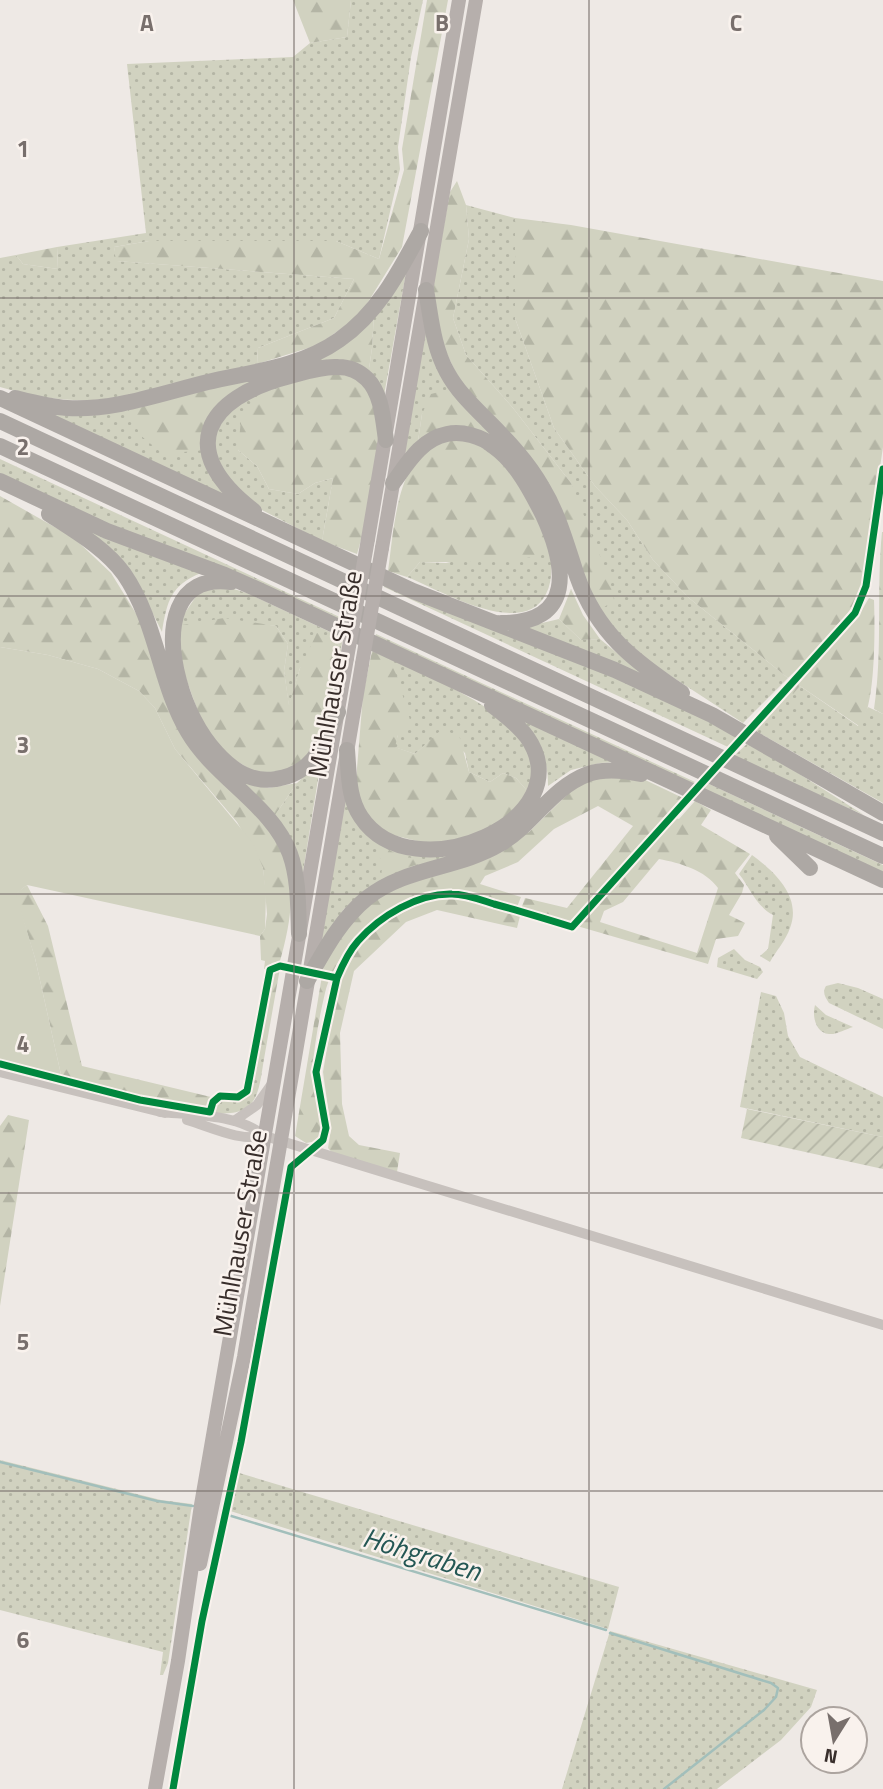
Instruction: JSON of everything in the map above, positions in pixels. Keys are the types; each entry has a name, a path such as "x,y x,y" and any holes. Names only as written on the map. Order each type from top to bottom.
{"highway":[{"path":"0,396 67,408 104,405 153,397 308,356 340,340 370,313 390,287 421,231"},
{"path":"426,290 435,343 446,371 465,397 516,450 542,487 557,516 578,578 602,626 626,652 712,715"},
{"path":"288,534 234,495 212,466 209,448 211,428 226,405 241,394 270,381 322,368 344,368 359,373 374,388 386,440"},
{"path":"0,396 412,591 615,670 712,715 883,813"},
{"path":"0,421 883,833"},
{"path":"393,483 422,446 435,438 464,433 491,444 502,453 532,492 556,547 561,579 559,592 548,610 535,618 512,623 485,620"},
{"path":"0,446 883,856"},
{"path":"2,482 107,531 259,590 883,880"},
{"path":"2,482 92,542 123,573 145,614 170,693 188,734 213,766 268,819 285,842 295,873 299,934"},
{"path":"259,590 227,582 208,582 186,595 175,614 173,636 178,676 190,711 202,734 216,752 236,770 253,779 272,780 298,772 313,760 338,712"},
{"path":"347,750 354,803 368,827 383,837 416,848 443,849 467,845 498,831 519,814 531,797 537,777 536,758 532,745 521,730 465,685"},
{"path":"307,981 339,927 355,908 373,893 413,874 498,845 524,826 552,796 575,780 590,773 615,770 675,784"},
{"path":"761,824 810,868"}],"main road":[{"name":"Mühlhauser Straße","path":"178,1661 246,1237 386,440 459,0"},
{"name":"Mühlhauser Straße","path":"178,1661 244,1357 477,0"},
{"path":"155,1789 178,1661"}],"street":[{"name":"Mühlhauser Straße","path":"0,1072 160,1112 243,1137 253,1139 265,1136"},
{"path":"233,1121 257,1105 274,1080"},
{"name":"Mühlhauser Straße","path":"160,1112 233,1121 255,1128 265,1136"},
{"path":"265,1136 883,1325"}],"green space":[{"path":"293,0 351,0 347,37 310,43"},
{"path":"351,0 423,0 411,57 398,147 400,169 379,259 336,241 149,241 114,247 117,261 354,279 334,318 258,348 257,364 141,393 95,400 74,400 36,396 0,387 0,258 16,255 23,264 58,269 57,247 146,233 127,64 293,57 310,43 347,37"},
{"path":"427,0 448,0 402,247 365,307 349,323 318,345 257,364 258,348 334,318 354,279 116,261 114,247 149,241 336,241 379,259 404,170 402,149"},
{"path":"457,181 466,205 469,239 453,318 466,355 513,408 571,483 610,581 614,600 599,611 462,385 432,323 432,291 450,192"},
{"path":"466,205 515,218 515,318 554,428 595,486 627,520 653,560 689,598 788,678 743,723 651,663 602,618 571,483 513,408 466,355 453,318 469,239"},
{"path":"515,218 571,225 883,281 883,447 862,589 838,626 788,678 689,598 653,560 627,520 595,486 554,428 515,318"},
{"path":"57,247 58,269 23,264 16,255"},
{"path":"407,267 383,401 368,376 374,313"},
{"path":"374,313 368,376 307,364"},
{"path":"423,324 433,357 451,389 422,414 418,441 400,462"},
{"path":"337,372 352,374 374,395 380,425 369,512 357,554 322,541 333,478 315,483 298,494 269,489 257,466 238,450 241,420 261,398 287,382"},
{"path":"271,373 243,386 204,450 163,454 140,435 128,408"},
{"path":"287,382 238,450 257,466 269,489 298,494 315,483 333,478 322,541 260,509 222,474 213,442 215,430 236,402"},
{"path":"451,389 496,439 418,441 422,414 431,394"},
{"path":"128,408 204,450 234,502 43,410"},
{"path":"464,438 489,447 522,484 547,541 536,557 480,562 420,562 407,577 388,571 400,496 415,462 427,449 442,441"},
{"path":"0,459 346,620 345,624 107,528 0,475"},
{"path":"0,496 74,538 111,573 269,829 284,858 291,897 289,923 280,961 272,963 267,969 264,969 265,961 261,960 260,936 265,929 267,914 263,868 237,822 175,749 155,708 139,691 98,669 48,655 0,647"},
{"path":"75,524 201,573 183,583 172,595 162,632 135,578"},
{"path":"883,532 883,714 874,709"},
{"path":"547,541 551,568 549,588 535,607 519,613 480,608 407,577 420,562 446,563"},
{"path":"384,584 571,655 738,735 728,747 384,587"},
{"path":"224,586 247,593 343,638 341,649 334,638 300,668 289,707 284,671 288,644 276,626 176,626 199,592"},
{"path":"571,589 583,615 600,639 581,640 559,619"},
{"path":"869,598 874,600 873,668 867,708 859,726 800,686 793,694 790,691 859,615"},
{"path":"224,618 276,626 288,644 284,671 289,705 300,668 317,633 334,638 341,649 325,726 305,759 286,772 255,772 225,754 201,720 184,673 176,626"},
{"path":"559,619 581,640 600,639 646,677 525,627"},
{"path":"376,634 695,782 689,787 375,638"},
{"path":"0,647 48,655 98,669 139,691 155,708 175,749 253,843 263,868 266,894 265,929 260,936 27,885 16,894 35,958 62,1079 0,1062"},
{"path":"372,651 388,658 397,676 410,720 398,735 395,747 415,754 441,730 459,735 469,772 490,782 503,773 516,778 529,793 515,813 481,835 429,844 393,835 375,825 356,799 363,695"},
{"path":"388,658 447,685 489,709 507,723 521,738 530,755 532,769 529,793 516,778 503,773 490,782 469,772 465,753 441,731 415,754 394,747 398,735"},
{"path":"800,686 858,726 868,707 883,714 883,803 754,730 790,691 793,693"},
{"path":"523,718 618,762 571,770 548,786 547,767 542,752 534,737 521,723"},
{"path":"749,742 864,815 733,757"},
{"path":"321,761 302,878 273,818 297,783"},
{"path":"605,774 639,777 683,798 572,924 521,909 525,898 567,908 633,826 598,806 554,829 518,862 485,876 480,884 521,897 517,907 465,892 449,890 429,893 390,909 356,938 332,974 319,1022 312,1073 321,1130 315,1141 306,1143 295,1136 324,964 357,913 391,888 487,858 529,832 576,786"},
{"path":"238,782 269,788 297,783 273,818"},
{"path":"707,783 883,865 883,872 702,789"},
{"path":"346,786 355,818 364,831 377,841 462,853 363,893 344,909 321,942"},
{"path":"695,801 711,810 701,825 750,854 735,873 744,885 729,915 745,923 738,936 716,939 708,964 577,926 675,818 679,819","holes":["659,859 699,872 718,888 697,953 600,922 604,911 623,902"]},
{"path":"377,844 403,857 433,860 381,879 382,867"},
{"path":"752,855 777,877 792,906 793,917 788,932 770,962 760,956 768,949 773,915 757,902 739,874"},
{"path":"27,885 48,926 82,1066 211,1097 206,1111 62,1079 35,958 15,894"},
{"path":"452,898 472,901 520,916 517,928 437,910 406,922 354,971 340,1033 342,1104 349,1136 359,1145 400,1153 397,1172 335,1156 328,1148 331,1129 323,1072 342,974 360,945 389,920 425,901"},
{"path":"734,949 745,960 760,967 763,972 757,979 717,967 718,958"},
{"path":"280,968 264,1059 257,1059 272,972"},
{"path":"838,983 883,999 883,1029 829,1003 824,994 825,988"},
{"path":"761,992 776,996 784,1013 788,1036 800,1057 883,1097 883,1137 740,1107"},
{"path":"815,1005 826,1015 853,1027 835,1034 824,1033 816,1023"},
{"path":"257,1059 264,1059 260,1083 253,1101 240,1111 214,1113 220,1100 238,1100 248,1094 253,1083"},
{"path":"747,1109 883,1137 883,1169 741,1138"},
{"path":"8,1115 29,1120 0,1306 0,1126"},
{"path":"0,1460 161,1500 192,1504 168,1663 163,1675 160,1675 163,1652 0,1610"},
{"path":"236,1472 619,1587 608,1629 227,1510"},
{"path":"610,1631 817,1690 812,1705 799,1705 799,1720 781,1740 717,1789 562,1789"}],"waterway":[{"name":"Höhgraben","path":"0,1462 157,1501 193,1506"},
{"name":"Höhgraben","path":"228,1515 606,1630"},
{"name":"Höhgraben","path":"610,1633 771,1683 778,1688 776,1697 764,1710 664,1789"}],"cycle path":[{"path":"173,1789 202,1621 241,1442 291,1167 323,1140 326,1128 316,1072 337,978 346,959 358,941 388,915 413,902 439,895 468,896 572,927 855,613 866,586 883,469"},
{"path":"0,1064 140,1100 210,1112 213,1102 220,1096 238,1097 247,1091 270,970 280,966 337,978"}]}
